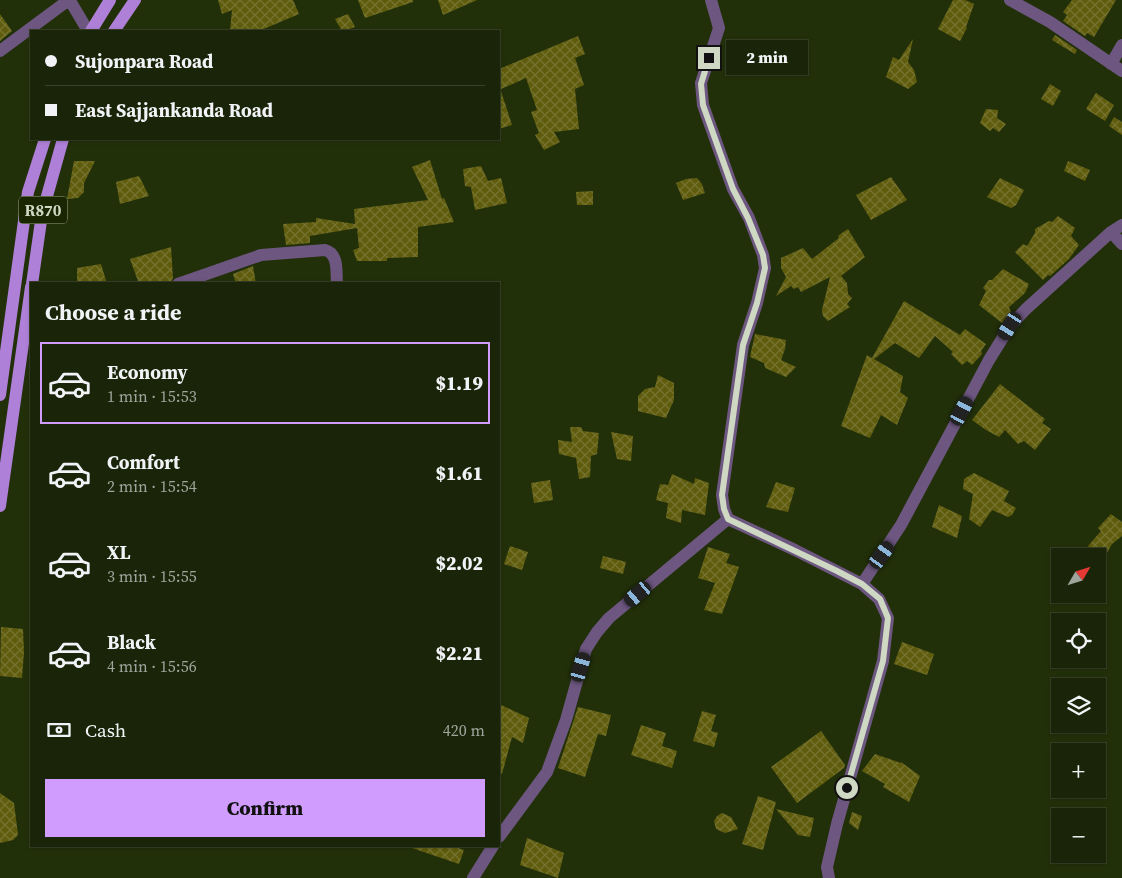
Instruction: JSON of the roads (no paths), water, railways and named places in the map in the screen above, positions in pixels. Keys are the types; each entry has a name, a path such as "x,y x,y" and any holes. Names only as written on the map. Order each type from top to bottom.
{"main road":[{"path":"91,30 110,0"},
{"path":"115,30 135,0"},
{"name":"R870","path":"0,395 28,192 46,140"},
{"name":"R870","path":"31,282 42,214 64,140"},
{"name":"R870","path":"0,506 30,300"}],"street":[{"path":"711,0 715,8 719,28 701,84 703,105 733,189 748,218 763,255 765,268 757,303 743,345 722,495 724,509 728,519 862,584 880,599 888,618 883,661 837,824 827,867 829,878"},
{"path":"1010,0 1050,22 1117,67 1122,45"},
{"path":"0,51 66,2 72,4 89,30"},
{"path":"862,584 901,525 988,360 1010,326 1026,308 1116,228 1122,244"},
{"path":"184,282 261,255 324,250 331,252 335,257 337,282"},
{"path":"500,836 547,772 566,720 586,649 597,632 609,618 728,519"},
{"path":"473,878 492,847"}]}
